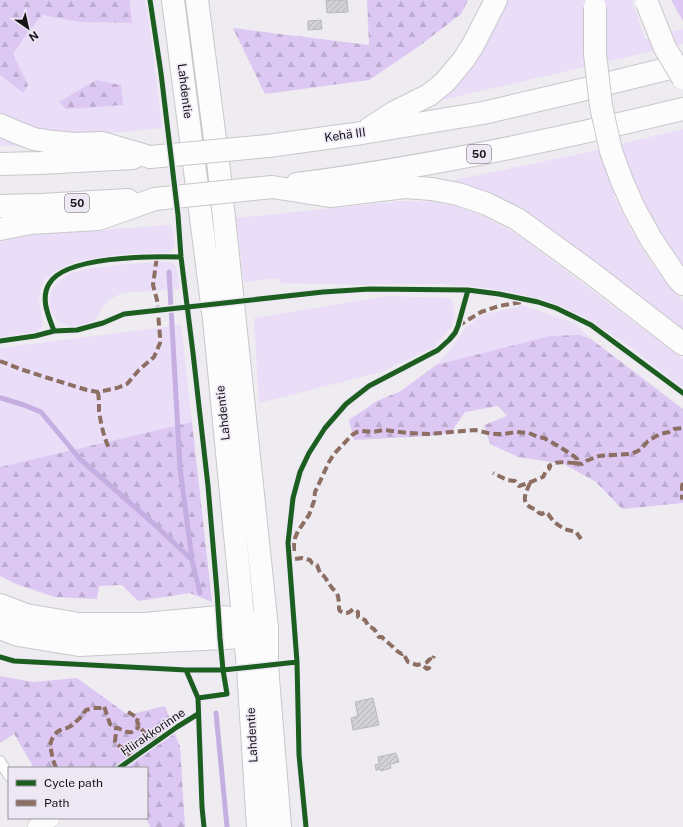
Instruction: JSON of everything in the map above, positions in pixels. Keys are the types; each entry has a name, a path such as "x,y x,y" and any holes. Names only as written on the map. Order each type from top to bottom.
{"main road":[{"name":"Lahdentie","path":"173,0 214,319 248,668 258,827"},
{"name":"Lahdentie","path":"197,0 220,170 267,628 268,666 280,827"},
{"path":"362,133 393,113 429,95 445,82 464,59 473,45 496,0"},
{"path":"646,2 665,48 683,78"},
{"path":"595,3 595,54 600,106 611,152 634,208 651,239 683,284"},
{"name":"Kehä III","path":"0,164 150,157 268,146 362,133 483,113 683,65"},
{"name":"50","path":"0,206 155,199 272,187 358,176 448,160 561,137 683,109"},
{"path":"0,125 34,139 76,144 102,143 150,157"},
{"path":"272,187 330,196 405,187 432,189 458,194 487,204 529,228 590,272 683,344"},
{"path":"0,229 30,223 98,219 155,199"},
{"path":"0,604 26,615 79,624 145,624 219,617 244,628"},
{"path":"0,628 18,635 79,644 244,628 267,628"}],"lane":[{"path":"0,761 8,774"}],"shaded area":[{"path":"130,0 145,0 162,128 112,133 67,134 41,131 16,122 0,112 0,75 23,93 28,85 13,54 42,15 80,22 132,23"},
{"path":"508,0 585,0 584,52 604,48 604,0 632,0 645,39 683,29 683,44 442,100 460,81 481,53"},
{"path":"683,129 683,266 662,235 635,184 613,194 630,228 650,261 683,302 683,331 453,183 454,180 589,152"},
{"path":"0,136 21,145 0,146"},
{"path":"402,201 433,202 456,206 485,217 518,235 683,359 683,388 624,342 582,316 543,300 510,292 443,284 356,285 280,283 279,278 244,282 236,218"},
{"path":"172,225 175,243 173,248 168,253 101,258 75,262 58,270 44,280 40,291 39,302 43,322 42,327 33,334 0,338 0,242 12,238 43,234"},
{"path":"173,263 177,269 180,289 122,293 109,300 101,309 95,320 83,325 72,326 60,323 52,314 50,294 56,283 69,274 86,269 127,264"},
{"path":"387,296 451,298 455,313 451,328 434,347 381,372 259,403 254,318"},
{"path":"523,305 576,324 591,339 579,335 436,365 450,350 466,327 482,315"},
{"path":"181,325 192,422 0,467 0,348"}],"green space":[{"path":"0,0 130,0 132,23 80,22 42,15 13,54 28,85 23,93 0,75"},
{"path":"367,0 468,0 461,14 418,47 369,80 265,94 233,28 369,45"},
{"path":"671,0 683,0 683,21"},
{"path":"96,80 121,85 123,105 66,109 59,102"},
{"path":"579,335 591,339 683,409 683,503 622,509 596,482 564,464 518,457 490,444 484,425 507,416 498,406 465,412 451,432 428,436 354,440 349,420 377,401 401,391 436,365 551,336"},
{"path":"192,422 212,602 190,593 138,601 122,585 99,586 97,599 55,597 16,584 0,576 0,467"},
{"path":"0,676 33,682 77,678 128,715 165,706 180,747 185,827 150,827 146,819 148,819 148,767 33,767 14,734 0,743"}],"building":[{"path":"326,0 347,0 348,12 327,13"},
{"path":"321,20 322,29 308,30 308,21"},
{"path":"373,698 379,725 353,730 351,718 358,716 355,702"},
{"path":"396,753 399,762 390,764 391,768 381,771 381,769 376,770 375,765 379,764 378,757"}],"waterway":[{"path":"169,272 180,468 192,560 200,593"},
{"path":"1,398 41,412 80,459 153,523 192,560"},
{"path":"216,713 227,827"}],"marked path":[{"path":"0,361 48,378 98,392 127,384 139,370 154,357 160,343 157,300 153,285 157,256"},
{"path":"458,326 481,312 499,306 522,302"},
{"path":"98,392 99,411 102,426 110,450"},
{"path":"575,463 582,464 599,456 629,454 636,452 648,441 660,434 674,429 683,428"},
{"path":"294,551 295,538 309,515 314,501 315,492 329,462 334,454 352,435 357,432 373,432 383,430 429,434 475,430 492,434 517,432 529,433 544,438 577,459 577,462 575,463 561,462 552,464 549,466 549,469 543,477 519,486 515,481 507,480 493,473"},
{"path":"530,483 525,496 528,506 537,510 539,513 542,514 545,512 554,522 564,529 576,532 581,539"},
{"path":"683,483 683,499"},
{"path":"295,559 302,558 310,560 312,563 317,565 320,573 324,576 338,596 340,611 347,613 353,609 358,612 358,617 365,620 369,627 374,629 379,637 382,637 398,652 403,653 408,662 417,665 421,664 427,669 430,665 427,662 430,659 432,661 434,656"},
{"path":"56,767 50,745 52,739 57,732 71,726 86,710 104,706 110,724 116,728"},
{"path":"128,712 138,718 137,721 139,726 147,736 150,738 159,739"},
{"path":"133,758 115,742 116,728 127,732 132,732 139,726"}],"cycle path":[{"path":"150,0 161,73 178,215 181,257 208,486 220,638 227,694 198,698"},
{"path":"54,331 46,308 45,296 49,284 58,275 72,268 110,260 150,257 181,257"},
{"path":"0,341 35,336 54,331 77,330 103,323 124,314 323,292 370,289 468,290 499,294 538,302 556,308 591,325 683,393"},
{"path":"306,827 299,755 297,662 288,543 293,498 300,472 309,453 325,428 346,404 369,386 438,350 449,340 455,333 458,326 468,290"},
{"path":"0,657 14,661 186,670 223,670 297,662"},
{"path":"186,670 198,698 204,827"},
{"name":"Hiirakkorinne","path":"120,767 198,714"}]}
